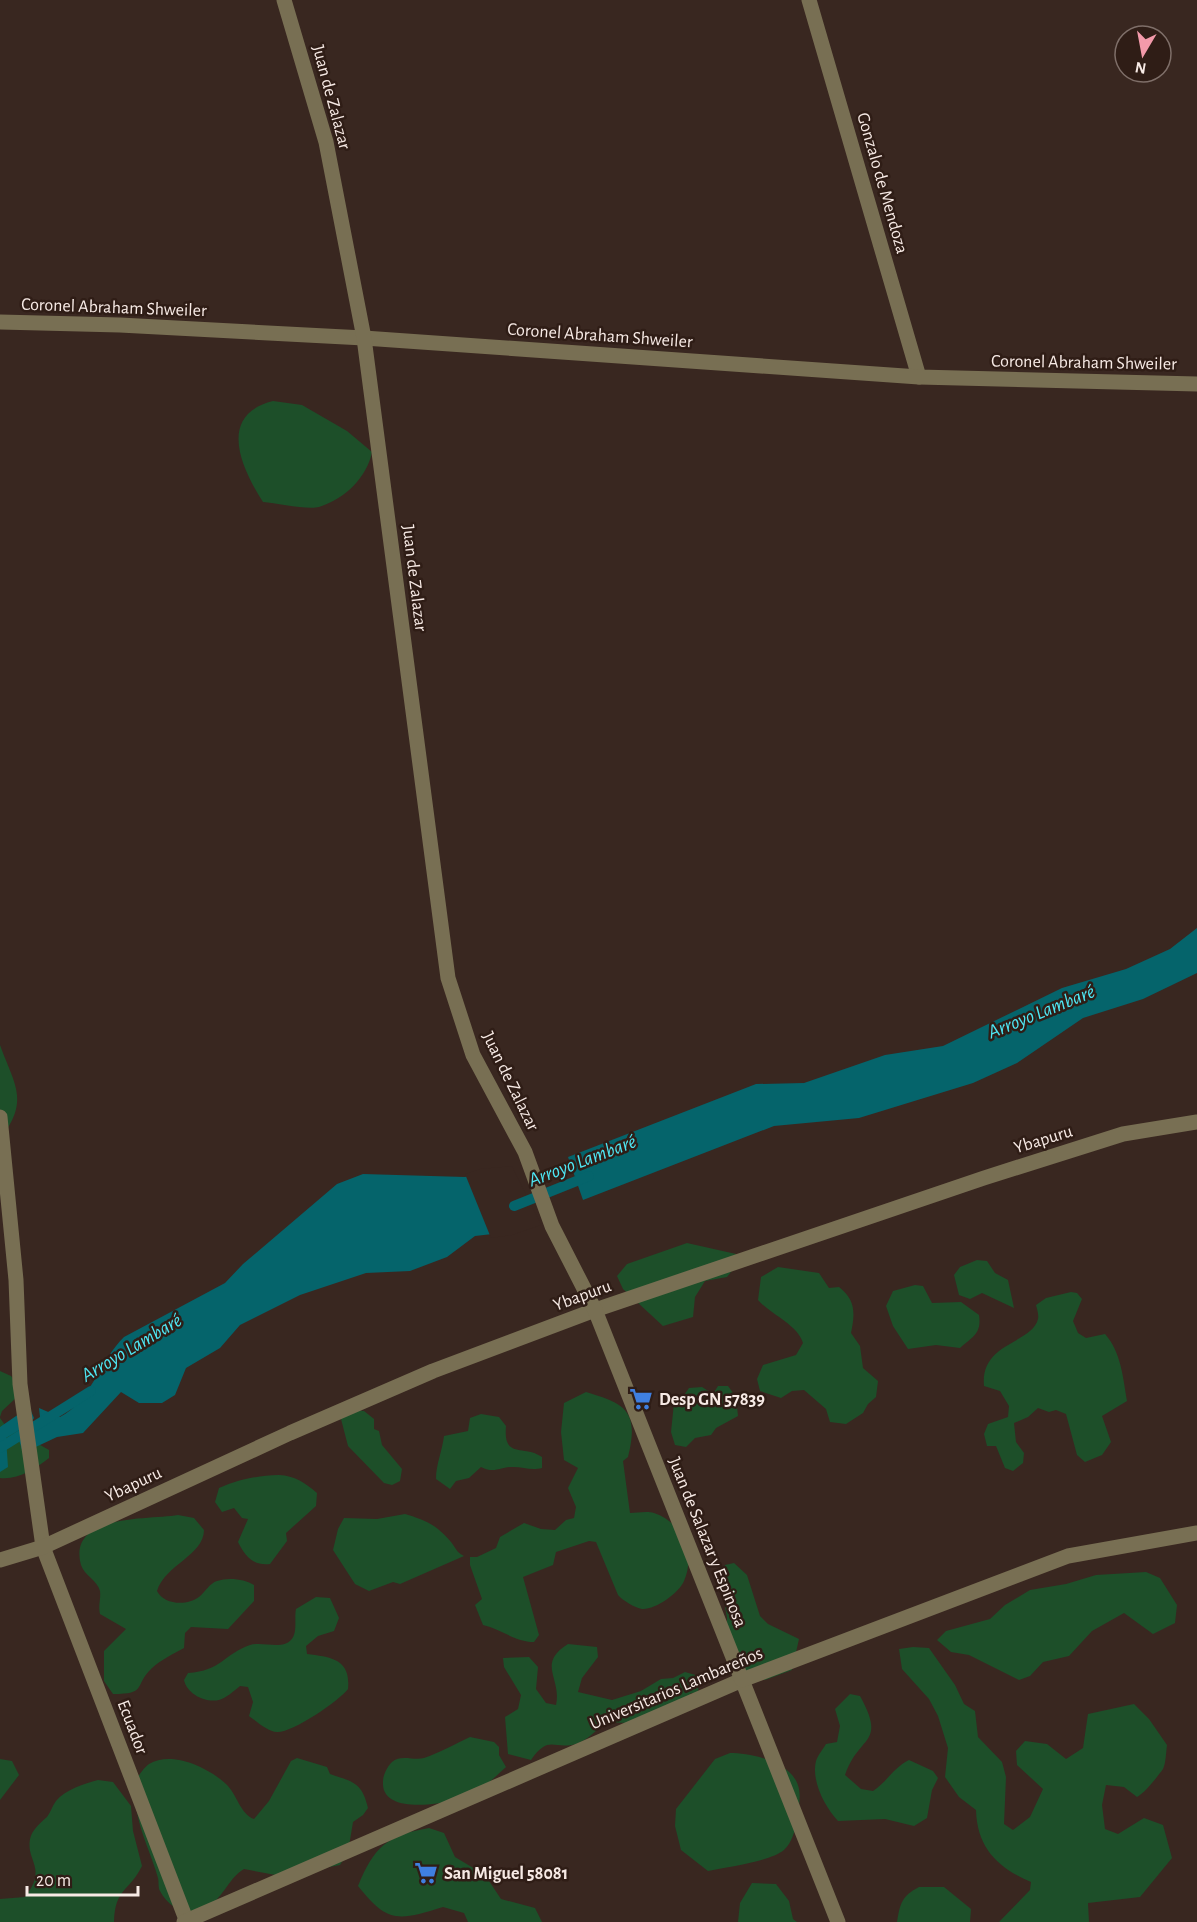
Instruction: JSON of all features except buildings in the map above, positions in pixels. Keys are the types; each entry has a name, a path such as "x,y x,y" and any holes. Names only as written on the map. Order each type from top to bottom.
{"street":[{"name":"Juan de Zalazar","path":"284,0 326,142 364,338 448,978 473,1055 525,1152 552,1226 595,1310"},
{"name":"Gonzalo de Mendoza","path":"809,0 919,377"},
{"name":"Coronel Abraham Shweiler","path":"0,322 120,325 364,338 919,377 1197,384"},
{"name":"Ecuador","path":"0,1118 16,1280 20,1384 43,1547 186,1922"},
{"name":"Ybapuru","path":"0,1560 43,1547 290,1433 433,1371 595,1310 1124,1134 1197,1122"},
{"name":"Juan de Salazar y Espinosa","path":"595,1310 838,1922"},
{"name":"Universitarios Lambareños","path":"186,1922 742,1680 1068,1556 1197,1533"}],"green space":[{"path":"273,401 302,405 347,431 372,452 360,478 338,499 314,508 263,502 247,474 242,459 239,430 245,418 256,408"},
{"path":"0,1045 15,1083 17,1103 15,1114 0,1139"},
{"path":"687,1243 736,1254 735,1267 727,1277 705,1281 695,1297 693,1317 663,1326 623,1289 617,1276 627,1264"},
{"path":"977,1260 987,1261 995,1273 1008,1280 1014,1308 982,1293 970,1299 959,1295 954,1275 960,1267"},
{"path":"778,1267 819,1273 829,1288 839,1287 849,1297 853,1308 851,1333 860,1346 863,1368 878,1381 876,1397 863,1413 846,1424 830,1422 826,1409 804,1390 792,1391 781,1398 760,1391 757,1379 763,1365 796,1355 803,1343 790,1325 758,1300 761,1277"},
{"path":"915,1285 923,1286 932,1303 961,1302 979,1315 979,1327 975,1334 960,1348 936,1345 908,1349 893,1326 886,1306 893,1291"},
{"path":"1071,1292 1077,1293 1082,1299 1073,1321 1078,1333 1086,1338 1105,1334 1115,1349 1127,1401 1102,1416 1111,1442 1102,1455 1085,1462 1077,1455 1066,1414 1056,1410 1049,1412 1038,1408 1028,1417 1014,1423 1016,1442 1024,1453 1023,1463 1013,1471 1005,1468 996,1446 987,1446 984,1434 988,1424 1008,1417 1009,1406 1000,1391 984,1386 985,1372 990,1360 998,1352 1034,1327 1038,1317 1036,1305 1046,1298"},
{"path":"0,1371 11,1376 18,1385 18,1396 2,1411 0,1417"},
{"path":"718,1386 728,1386 736,1397 738,1416 716,1428 711,1435 695,1438 686,1447 675,1445 671,1432 674,1403 682,1398 689,1388 702,1387 713,1394"},
{"path":"586,1392 611,1401 626,1412 632,1430 628,1457 623,1461 630,1513 654,1513 664,1517 672,1524 679,1532 687,1550 687,1571 681,1586 672,1595 660,1604 642,1609 629,1604 618,1595 596,1542 589,1541 556,1552 553,1565 523,1577 539,1635 534,1642 521,1640 483,1625 475,1605 482,1599 470,1565 470,1557 477,1557 496,1548 500,1537 524,1523 541,1529 555,1530 566,1520 574,1518 576,1507 568,1488 578,1468 564,1460 561,1432 564,1403"},
{"path":"353,1410 364,1411 374,1419 374,1429 379,1431 382,1445 402,1469 400,1481 392,1485 384,1483 348,1446 341,1419"},
{"path":"481,1414 499,1417 506,1426 506,1437 511,1447 542,1457 542,1468 508,1467 494,1470 481,1467 469,1478 456,1481 450,1489 436,1479 444,1436 468,1431 470,1418"},
{"path":"0,1418 5,1425 49,1450 49,1458 20,1475 0,1478"},
{"path":"279,1475 299,1480 317,1493 316,1506 286,1533 287,1541 270,1564 254,1562 238,1542 248,1519 242,1518 234,1508 222,1512 215,1502 219,1488 248,1478"},
{"path":"405,1514 436,1527 464,1556 400,1584 393,1582 369,1591 355,1584 333,1550 338,1529 344,1518 377,1519"},
{"path":"178,1515 194,1518 204,1530 202,1539 198,1546 161,1582 157,1591 160,1596 176,1603 188,1602 199,1597 214,1582 231,1579 246,1581 254,1585 254,1601 228,1629 191,1627 185,1633 184,1648 152,1668 136,1691 113,1694 104,1681 104,1651 126,1629 100,1614 100,1591 81,1565 80,1548 86,1536 114,1522"},
{"path":"734,1563 747,1575 760,1616 768,1624 799,1639 792,1670 765,1680 734,1666 726,1652 727,1618 720,1578 725,1565"},
{"path":"1146,1572 1160,1578 1177,1605 1175,1623 1153,1634 1124,1613 1092,1631 1069,1656 1043,1662 1030,1676 1019,1680 969,1655 951,1652 937,1640 946,1631 990,1619 1005,1605 1030,1590 1066,1584 1096,1575"},
{"path":"316,1597 330,1598 339,1618 334,1631 318,1636 306,1646 307,1654 338,1661 346,1671 348,1679 348,1689 326,1708 304,1722 284,1731 274,1732 249,1716 253,1702 248,1687 240,1686 224,1698 214,1701 197,1696 186,1685 184,1680 188,1673 215,1666 250,1645 287,1643 293,1637 296,1609"},
{"path":"568,1644 597,1647 598,1657 582,1678 578,1692 612,1700 641,1691 661,1679 673,1678 685,1672 699,1676 698,1694 691,1693 684,1706 649,1724 606,1722 576,1744 552,1744 542,1747 531,1760 508,1754 505,1717 518,1709 521,1695 504,1667 503,1658 529,1657 538,1667 536,1689 546,1703 556,1705 557,1695 552,1672 553,1658"},
{"path":"929,1648 955,1685 964,1704 975,1711 978,1737 1002,1762 1006,1777 1004,1824 1013,1830 1030,1817 1043,1789 1017,1765 1016,1751 1025,1741 1047,1744 1066,1759 1083,1748 1088,1714 1134,1704 1149,1719 1167,1745 1163,1769 1148,1788 1137,1797 1124,1787 1106,1785 1102,1805 1105,1829 1118,1834 1144,1818 1163,1825 1172,1858 1140,1897 1088,1903 1089,1922 999,1922 1030,1890 1031,1882 1009,1870 992,1855 980,1835 976,1810 959,1797 945,1777 948,1748 938,1716 929,1699 902,1669 899,1649"},
{"path":"850,1694 860,1696 868,1712 871,1732 845,1775 861,1789 873,1791 909,1760 933,1771 938,1778 932,1790 927,1818 914,1826 885,1819 838,1821 824,1801 817,1785 816,1761 826,1744 837,1742 840,1726 835,1709"},
{"path":"470,1737 494,1742 499,1747 499,1755 506,1767 479,1790 468,1797 427,1805 402,1803 392,1799 385,1792 383,1782 385,1774 390,1764 396,1760 424,1758"},
{"path":"730,1753 760,1757 789,1772 796,1780 799,1789 797,1821 789,1844 777,1854 758,1861 708,1871 681,1850 675,1826 676,1809 715,1759"},
{"path":"297,1758 327,1767 330,1774 355,1784 366,1799 368,1808 353,1822 348,1852 340,1865 281,1876 244,1869 233,1878 215,1901 202,1910 184,1911 168,1902 159,1890 158,1878 139,1821 136,1795 132,1786 144,1769 158,1760 168,1759 200,1767 226,1784 245,1813 254,1819 269,1801 291,1761"},
{"path":"0,1759 12,1761 19,1775 0,1800"},
{"path":"98,1780 113,1782 131,1806 133,1831 142,1866 120,1896 114,1922 0,1922 0,1899 25,1897 35,1879 36,1872 30,1847 30,1839 34,1830 65,1793"},
{"path":"429,1828 444,1833 455,1857 485,1875 501,1899 535,1908 542,1922 468,1922 464,1913 443,1907 414,1915 394,1916 377,1907 358,1886 370,1861 376,1852 392,1839"},
{"path":"752,1883 776,1884 789,1901 793,1919 797,1922 738,1922 740,1903"},
{"path":"919,1887 944,1887 971,1909 970,1922 897,1922 903,1901"}],"water":[{"path":"1197,928 1197,973 1143,999 1083,1018 1017,1063 973,1083 859,1118 774,1126 583,1200 568,1157 756,1084 804,1083 885,1055 943,1046 1062,988 1126,969 1170,949"},
{"path":"481,1172 511,1232 475,1236 447,1257 410,1271 366,1273 300,1295 240,1325 220,1348 186,1368 175,1395 162,1403 139,1403 121,1392 83,1433 57,1437 23,1453 19,1440 41,1426 39,1408 60,1417 71,1410 88,1391 108,1357 124,1337 225,1283 243,1264 337,1184 363,1174 465,1177"},
{"path":"31,1411 34,1418 30,1424 6,1438 8,1467 0,1472 0,1427 19,1414"}],"pier":[{"path":"512,1166 541,1225 512,1235 491,1238 465,1174 480,1169"}],"waterway":[{"name":"Arroyo Lambaré","path":"514,1206 589,1176"},
{"name":"Arroyo Lambaré","path":"0,1448 91,1391"}],"place":[{"name":"Desp GN 57839","path":"641,1399"},
{"name":"San Miguel 58081","path":"426,1873"}]}
